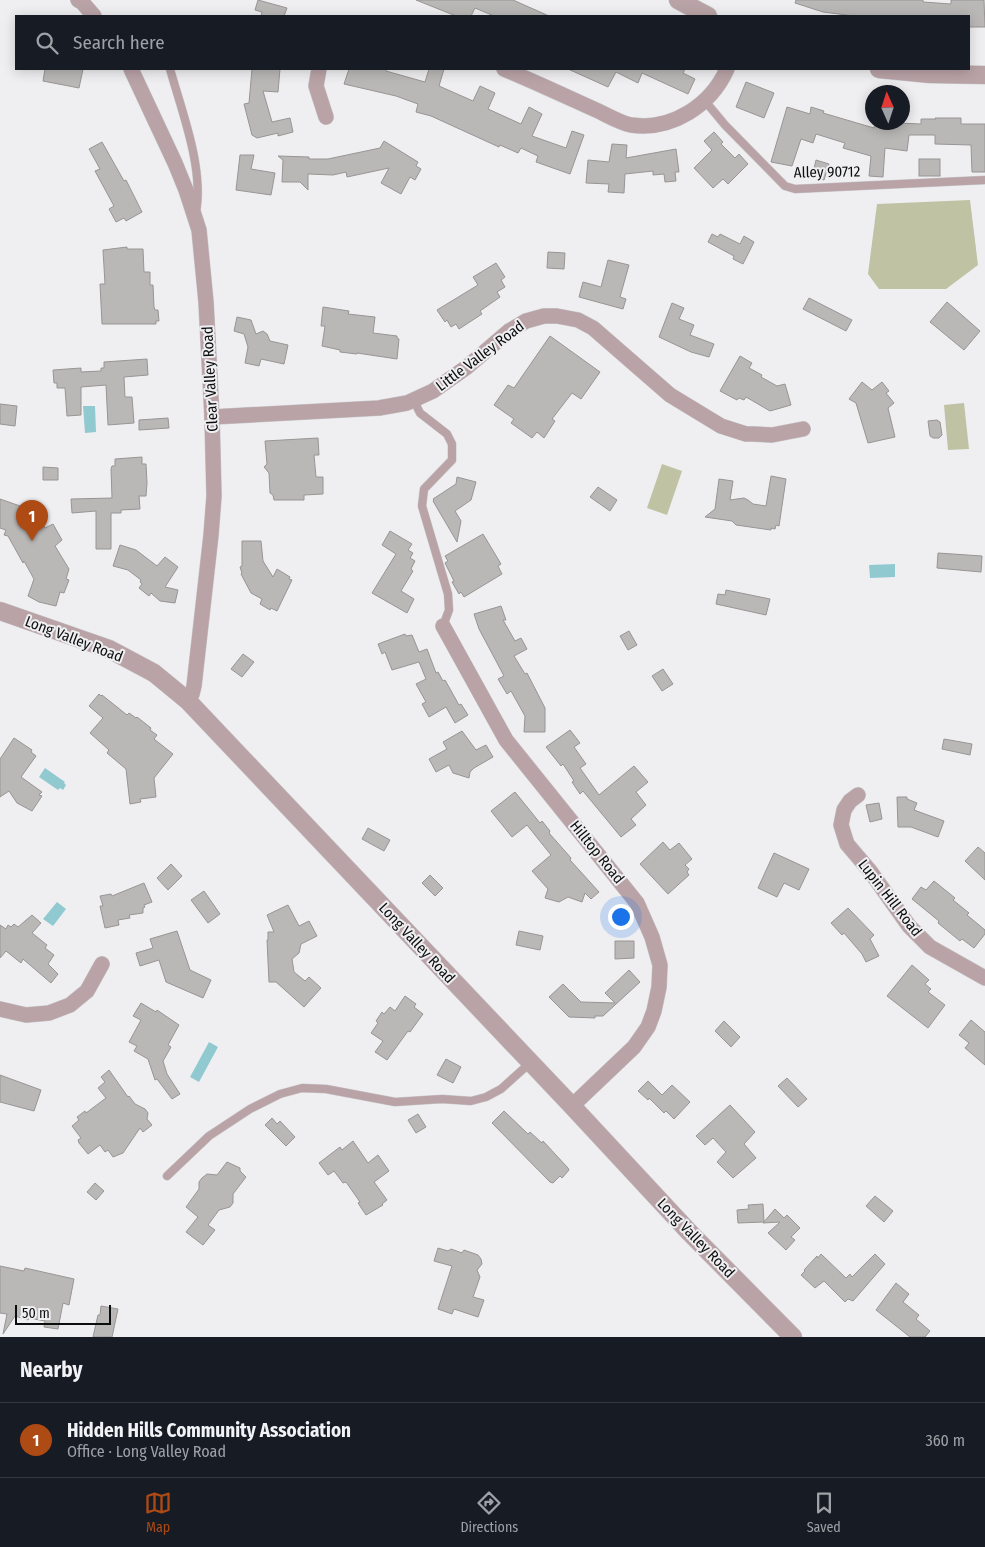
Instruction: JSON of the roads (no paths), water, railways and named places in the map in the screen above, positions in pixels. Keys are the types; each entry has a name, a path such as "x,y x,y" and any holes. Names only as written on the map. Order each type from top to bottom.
{"street":[{"path":"78,0 93,15"},
{"path":"678,0 706,15"},
{"name":"Clear Valley Road","path":"130,70 186,190 198,230 206,302 214,496 194,686 188,701"},
{"path":"319,70 316,86 326,116"},
{"path":"506,70 629,125 653,126 683,116 705,101 715,91 726,70"},
{"path":"889,70 930,74 985,75"},
{"name":"Little Valley Road","path":"212,417 379,408 414,400 433,391 467,367 509,331 526,321 544,316 557,316 578,320 593,328 670,396 721,426 746,434 772,435 802,429"},
{"name":"Long Valley Road","path":"0,611 110,650 154,674 188,701 690,1233 793,1337"},
{"name":"Hilltop Road","path":"443,626 506,740 637,903 652,937 660,965 659,986 654,1011 648,1027 634,1046 572,1106"},
{"name":"Lupin Hill Road","path":"858,795 850,801 844,810 841,825 847,844 870,871 909,926 930,947 985,978"},
{"path":"0,1009 26,1015 49,1013 70,1005 87,991 102,964"}],"lane":[{"path":"170,70 192,151 197,178 199,198 195,219"},
{"name":"Alley 90712","path":"705,101 725,125 785,186 795,189 985,180"},
{"path":"414,400 420,413 447,434 452,444 452,460 424,489 422,506 448,594 449,610 443,626"},
{"path":"167,1176 209,1136 250,1109 280,1094 302,1088 326,1089 395,1102 442,1099 470,1102 486,1097 501,1089 530,1063"}],"water":[{"path":"83,406 95,406 96,432 85,433"},
{"path":"895,564 895,577 870,578 869,565"},
{"path":"45,768 65,782 66,785 63,790 60,788 58,790 39,777"},
{"path":"57,902 66,909 53,926 43,919"},
{"path":"209,1042 218,1047 199,1082 190,1077"}],"place":[{"name":"Hidden Hills Community Association","path":"32,541"}]}
